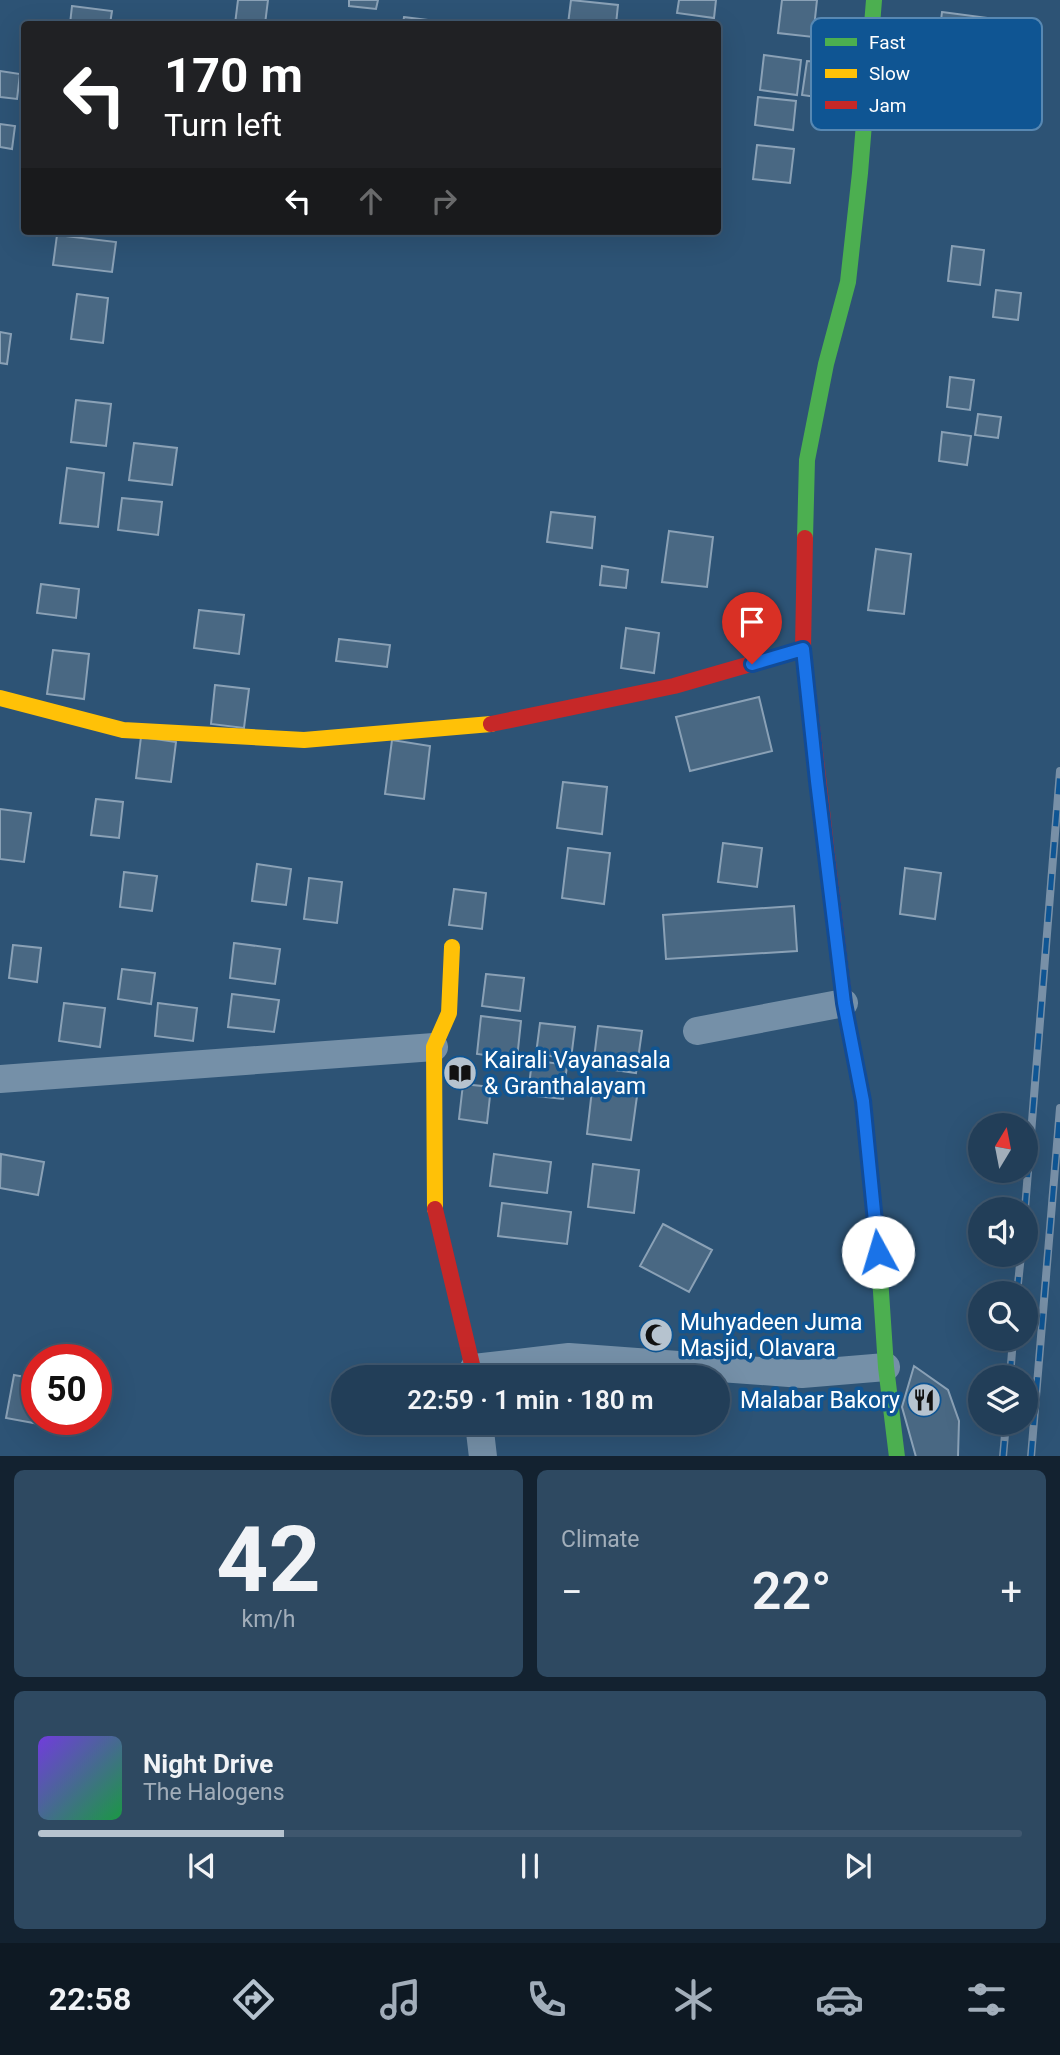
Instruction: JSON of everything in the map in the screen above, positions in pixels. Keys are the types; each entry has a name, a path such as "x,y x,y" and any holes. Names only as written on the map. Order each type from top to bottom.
{"main road":[{"path":"873,18 874,0"},
{"path":"863,130 848,282 826,363 807,460 803,649 844,1003 863,1101 886,1367 897,1456"},
{"path":"0,698 123,730 304,740 492,724 674,686 803,649"},
{"path":"452,947 449,1013 434,1047 435,1214 472,1365"}],"street":[{"path":"696,1031 844,1003"},
{"path":"0,1079 434,1047"},
{"path":"522,1365 569,1357 679,1365"},
{"path":"730,1369 802,1374 886,1367"},
{"path":"480,1435 483,1456"}],"building":[{"path":"238,0 268,0 265,21 235,21"},
{"path":"349,0 378,0 376,9 349,6"},
{"path":"571,0 618,5 616,21 568,21"},
{"path":"679,0 716,0 714,18 677,13"},
{"path":"782,0 817,0 815,18 811,18 811,37 778,33"},
{"path":"72,6 112,11 110,21 70,21"},
{"path":"942,12 988,18 941,18"},
{"path":"404,17 435,21 403,21"},
{"path":"764,55 801,60 797,95 760,90"},
{"path":"807,61 811,61 811,96 802,95"},
{"path":"0,71 20,74 17,99 0,97"},
{"path":"758,97 796,101 793,130 755,125"},
{"path":"0,124 15,126 12,149 0,147"},
{"path":"757,145 794,149 790,183 753,179"},
{"path":"57,235 116,242 112,272 53,265"},
{"path":"952,246 984,250 980,285 948,281"},
{"path":"996,290 1021,293 1018,320 993,317"},
{"path":"77,294 108,298 103,343 71,339"},
{"path":"0,332 11,334 7,364 0,363"},
{"path":"950,377 974,380 970,410 947,407"},
{"path":"76,400 111,404 106,446 71,442"},
{"path":"978,414 1001,417 998,438 975,435"},
{"path":"942,432 971,436 967,465 939,461"},
{"path":"134,443 177,448 172,485 129,480"},
{"path":"67,468 104,473 98,527 60,523"},
{"path":"122,498 162,502 158,535 118,530"},
{"path":"551,512 595,517 592,548 547,542"},
{"path":"669,531 713,537 707,587 662,582"},
{"path":"876,549 911,554 904,614 868,610"},
{"path":"602,566 628,570 626,588 600,585"},
{"path":"41,584 79,589 76,618 37,613"},
{"path":"199,610 244,615 239,654 194,648"},
{"path":"626,628 659,633 654,673 621,668"},
{"path":"339,639 390,645 387,667 336,661"},
{"path":"53,650 89,654 84,699 47,694"},
{"path":"215,685 249,689 244,728 211,724"},
{"path":"759,697 772,751 690,771 676,717"},
{"path":"141,737 176,742 171,782 136,778"},
{"path":"392,740 430,746 424,799 385,794"},
{"path":"563,782 607,787 602,834 557,828"},
{"path":"96,799 123,802 119,838 91,835"},
{"path":"0,809 31,813 24,862 0,859"},
{"path":"723,843 762,848 757,887 718,882"},
{"path":"568,848 610,853 604,904 562,898"},
{"path":"257,864 291,869 286,905 252,901"},
{"path":"905,868 941,873 935,919 900,914"},
{"path":"124,872 157,876 152,911 120,907"},
{"path":"309,878 342,882 337,923 304,919"},
{"path":"454,889 486,893 482,929 449,925"},
{"path":"794,906 797,951 666,959 663,915"},
{"path":"234,943 280,949 275,984 230,978"},
{"path":"13,945 41,948 37,982 9,978"},
{"path":"122,969 155,973 151,1004 118,999"},
{"path":"486,974 524,978 520,1011 482,1006"},
{"path":"232,994 279,1000 274,1032 228,1027"},
{"path":"64,1003 105,1008 100,1047 59,1041"},
{"path":"158,1003 197,1008 193,1041 155,1036"},
{"path":"481,1016 521,1021 517,1059 477,1054"},
{"path":"540,1023 575,1027 571,1059 536,1054"},
{"path":"598,1026 642,1031 636,1073 593,1067"},
{"path":"532,1060 567,1065 563,1099 528,1095"},
{"path":"463,1084 491,1087 487,1123 459,1119"},
{"path":"592,1090 637,1096 631,1140 587,1134"},
{"path":"1,1154 44,1162 38,1195 0,1188"},
{"path":"494,1154 551,1162 547,1193 490,1186"},
{"path":"593,1164 639,1170 634,1213 588,1207"},
{"path":"502,1203 571,1212 567,1244 498,1236"},
{"path":"663,1224 712,1250 689,1292 640,1266"},
{"path":"914,1366 948,1390 959,1421 958,1456 916,1456 902,1407"},
{"path":"14,1375 21,1376 21,1421 6,1418"}],"railway":[{"path":"1026,1197 1060,771"},
{"path":"1031,1456 1060,1108"},
{"path":"1018,1281 1020,1267"},
{"path":"1011,1365 1012,1351"},
{"path":"1003,1456 1005,1435"}],"traffic: fast":[{"path":"873,18 874,0"},
{"path":"805,538 807,460 826,364 848,282 863,130"},
{"path":"845,1007 863,1101 886,1367 897,1456"}],"traffic: slow":[{"path":"0,698 123,730 304,740 491,724"},
{"path":"435,1209 434,1047 449,1013 452,947"}],"traffic: jam":[{"path":"805,538 803,649 845,1007"},
{"path":"491,724 674,686 803,649"},
{"path":"435,1209 472,1365"}],"place":[{"name":"Kairali Vayanasala & Granthalayam","path":"460,1073"},
{"name":"Muhyadeen Juma Masjid, Olavara","path":"656,1335"},
{"name":"Malabar Bakory","path":"924,1400"}],"route":[{"path":"752,664 803,649 844,1003 863,1101 878,1252"}]}
